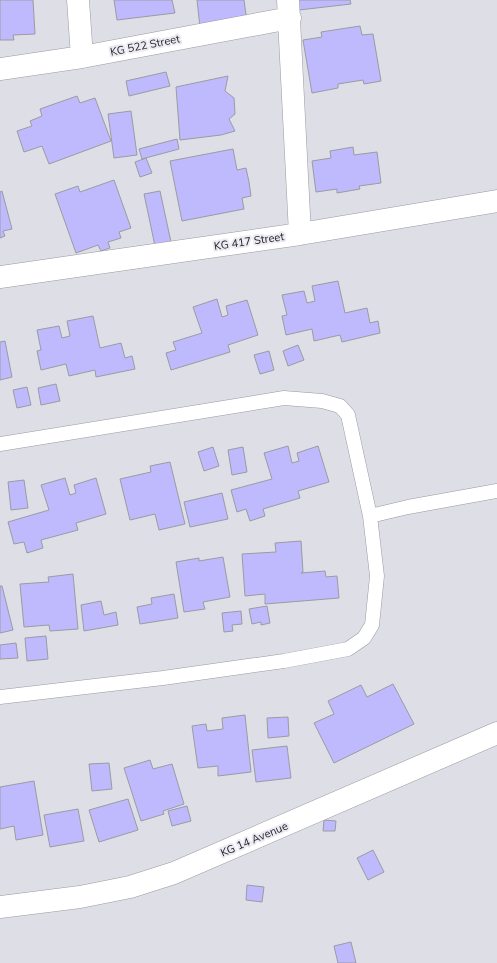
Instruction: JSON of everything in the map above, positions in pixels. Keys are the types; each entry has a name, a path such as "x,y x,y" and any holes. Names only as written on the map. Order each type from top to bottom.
{"street":[{"path":"78,0 82,57"},
{"path":"289,9 300,234"},
{"name":"KG 522 Street","path":"0,69 82,57 289,9"},
{"name":"KG 417 Street","path":"0,277 300,234 497,201"},
{"name":"KG 14 Avenue","path":"0,907 80,897 130,887 174,873 497,733"}],"lane":[{"path":"0,444 284,398 322,401 340,406 348,415 370,516 377,576 372,624 364,638 348,649 284,661 171,677 0,696"},
{"path":"370,516 408,507 497,491"}],"building":[{"path":"0,0 33,0 35,34 13,35 14,40 0,40"},
{"path":"114,0 172,0 175,13 117,20"},
{"path":"197,0 244,0 247,22 200,27"},
{"path":"298,0 350,0 351,4 299,10"},
{"path":"360,26 362,35 373,34 381,81 364,84 363,80 338,84 338,88 312,93 303,40 322,37 321,32"},
{"path":"166,72 170,86 129,96 126,81"},
{"path":"228,76 225,91 234,98 235,114 229,119 235,131 221,135 180,140 176,87"},
{"path":"77,96 80,103 95,98 111,141 49,164 42,146 24,152 17,131 32,126 30,121 42,116 40,109"},
{"path":"131,111 137,155 114,158 108,114"},
{"path":"177,139 179,149 142,159 139,149"},
{"path":"353,147 354,155 377,152 381,183 359,186 360,189 337,193 337,189 316,192 312,161 331,158 330,151"},
{"path":"233,149 237,170 246,168 249,182 251,196 242,198 244,209 182,221 170,161"},
{"path":"146,158 152,173 140,177 135,162"},
{"path":"114,180 131,228 119,232 121,238 108,242 110,248 101,251 98,245 76,253 55,194 78,186 80,192"},
{"path":"2,191 12,229 3,231 5,236 0,238 0,192"},
{"path":"160,191 171,242 155,246 144,194"},
{"path":"338,281 345,313 367,308 370,323 378,321 380,333 342,342 340,335 314,341 312,329 286,335 282,316 287,315 282,295 304,291 307,303 315,301 312,286"},
{"path":"217,299 222,317 228,315 226,306 247,300 258,335 228,345 230,352 171,370 166,353 176,350 173,342 202,333 193,307"},
{"path":"93,316 100,348 121,343 125,358 132,356 135,369 96,377 95,370 69,376 66,364 41,370 37,351 41,350 37,330 59,326 62,338 70,336 67,321"},
{"path":"5,341 12,377 0,380 0,342"},
{"path":"298,345 304,360 288,366 283,351"},
{"path":"269,351 274,370 260,374 254,355"},
{"path":"56,384 60,401 41,405 38,388"},
{"path":"27,387 31,405 17,408 13,390"},
{"path":"288,446 292,463 299,461 297,453 318,446 329,482 298,491 300,498 263,509 265,516 250,521 246,509 237,512 231,490 272,479 264,453"},
{"path":"213,447 219,466 204,471 198,452"},
{"path":"243,447 247,472 232,475 228,450"},
{"path":"170,462 185,524 159,530 155,514 130,520 120,479 151,472 150,466"},
{"path":"65,478 70,495 76,493 74,485 96,478 106,514 76,523 78,530 41,540 43,548 27,553 24,542 14,544 8,522 49,510 41,485"},
{"path":"24,480 28,508 11,510 8,482"},
{"path":"222,493 228,519 190,527 184,502"},
{"path":"301,541 303,572 301,573 325,571 326,577 337,576 339,598 265,604 265,594 245,596 242,554 276,552 275,543"},
{"path":"223,557 230,597 203,602 205,609 184,612 176,562 199,558 199,561"},
{"path":"73,574 78,629 50,631 49,625 24,627 20,584 49,582 48,577"},
{"path":"0,586 2,586 13,630 0,633"},
{"path":"174,594 178,618 140,624 137,607 152,604 151,598"},
{"path":"101,601 104,615 116,612 118,625 84,631 81,605"},
{"path":"267,606 270,623 261,625 261,622 252,624 249,609"},
{"path":"241,611 242,624 232,625 233,631 224,632 222,613"},
{"path":"46,636 48,659 27,661 25,638"},
{"path":"16,643 18,658 0,659 0,645"},
{"path":"393,684 414,724 334,763 314,723 334,714 328,701 361,685 367,697"},
{"path":"245,715 251,772 218,776 218,766 198,768 192,726 206,724 207,731 223,729 222,718"},
{"path":"288,717 289,736 268,738 267,718"},
{"path":"287,746 291,778 256,782 252,750"},
{"path":"150,760 153,769 172,764 184,804 163,811 164,814 141,821 124,768"},
{"path":"109,763 112,789 92,791 89,764"},
{"path":"34,781 43,835 16,840 14,826 0,829 0,787"},
{"path":"128,799 138,830 99,842 89,810"},
{"path":"187,806 191,821 172,826 168,811"},
{"path":"78,809 84,841 50,847 44,815"},
{"path":"324,820 336,821 335,831 323,831"},
{"path":"373,850 384,872 368,880 357,858"},
{"path":"247,885 264,887 262,902 246,900"},
{"path":"351,942 356,963 338,963 334,946"}]}
